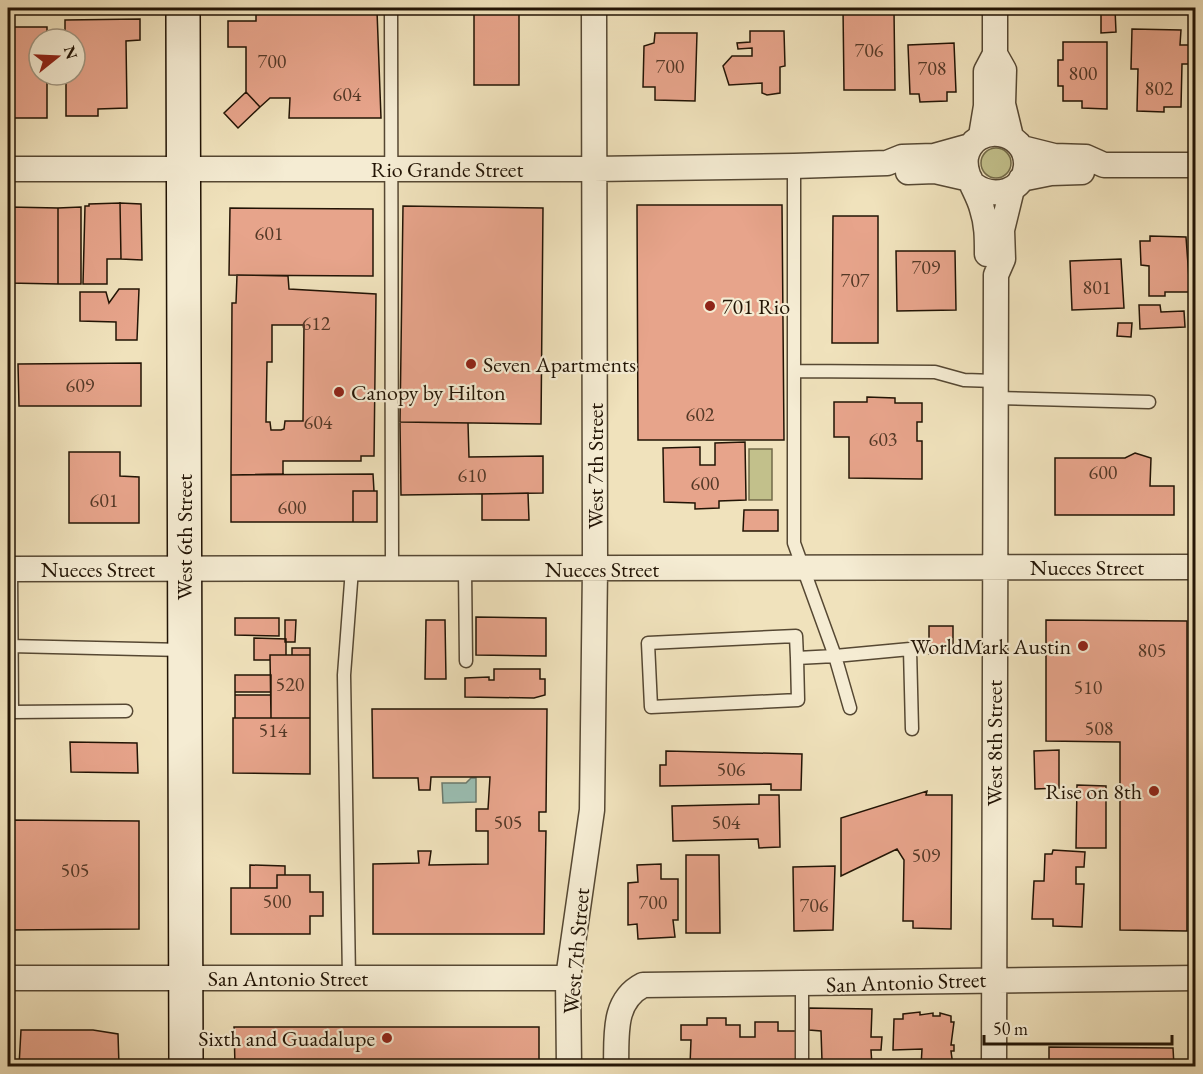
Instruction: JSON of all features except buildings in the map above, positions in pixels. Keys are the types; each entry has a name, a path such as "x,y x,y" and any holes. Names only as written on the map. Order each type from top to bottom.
{"main road":[{"name":"West 6th Street","path":"183,8 186,1066"}],"street":[{"name":"West 7th Street","path":"569,1066 568,978 592,810 595,569 594,8"},
{"path":"995,8 995,54 986,71 986,106 976,141 965,163 972,182 992,193 1058,172 1087,172 1104,165 1196,165"},
{"path":"995,54 1004,70 1004,105 1016,142 1026,163 1017,184"},
{"path":"976,141 996,133 1054,156 1086,157 1104,165"},
{"name":"Rio Grande Street","path":"8,169 594,169 794,166 887,163 902,157 934,156 976,141"},
{"name":"Rio Grande Street","path":"887,163 902,172 935,171 972,182"},
{"name":"West 8th Street","path":"972,182 988,230 987,260 996,275"},
{"name":"West 8th Street","path":"994,1066 996,275 1003,259 1002,230 1017,184"},
{"name":"Nueces Street","path":"9,569 1196,567"},
{"name":"San Antonio Street","path":"8,978 568,978"},
{"name":"San Antonio Street","path":"616,1066 617,1021 623,1001 632,991 643,985 1196,978"}],"lane":[{"path":"391,8 392,569"},
{"path":"794,166 794,543 835,656 850,708"},
{"path":"795,371 935,372 995,390 1149,402"},
{"path":"9,569 12,712 126,711"},
{"path":"350,978 344,675 352,569"},
{"path":"465,569 466,661"},
{"path":"796,636 797,658 798,700 651,707 648,643 796,636"},
{"path":"10,646 185,650"},
{"path":"797,658 910,649 912,729"},
{"path":"1196,858 1196,945"},
{"path":"802,984 802,1066"}],"shaded area":[{"path":"996,148 1007,152 1011,163 1007,174 996,178 985,174 981,163 985,152"},
{"path":"749,449 772,449 772,500 749,500"}],"water":[{"path":"471,778 476,778 476,802 443,803 442,783 466,783"}],"place":[{"name":"701 Rio","path":"710,306"},
{"name":"Seven Apartments","path":"471,364"},
{"name":"Canopy by Hilton","path":"339,392"},
{"name":"WorldMark Austin","path":"1083,646"},
{"name":"Rise on 8th","path":"1154,791"},
{"name":"Sixth and Guadalupe","path":"387,1038"}]}
